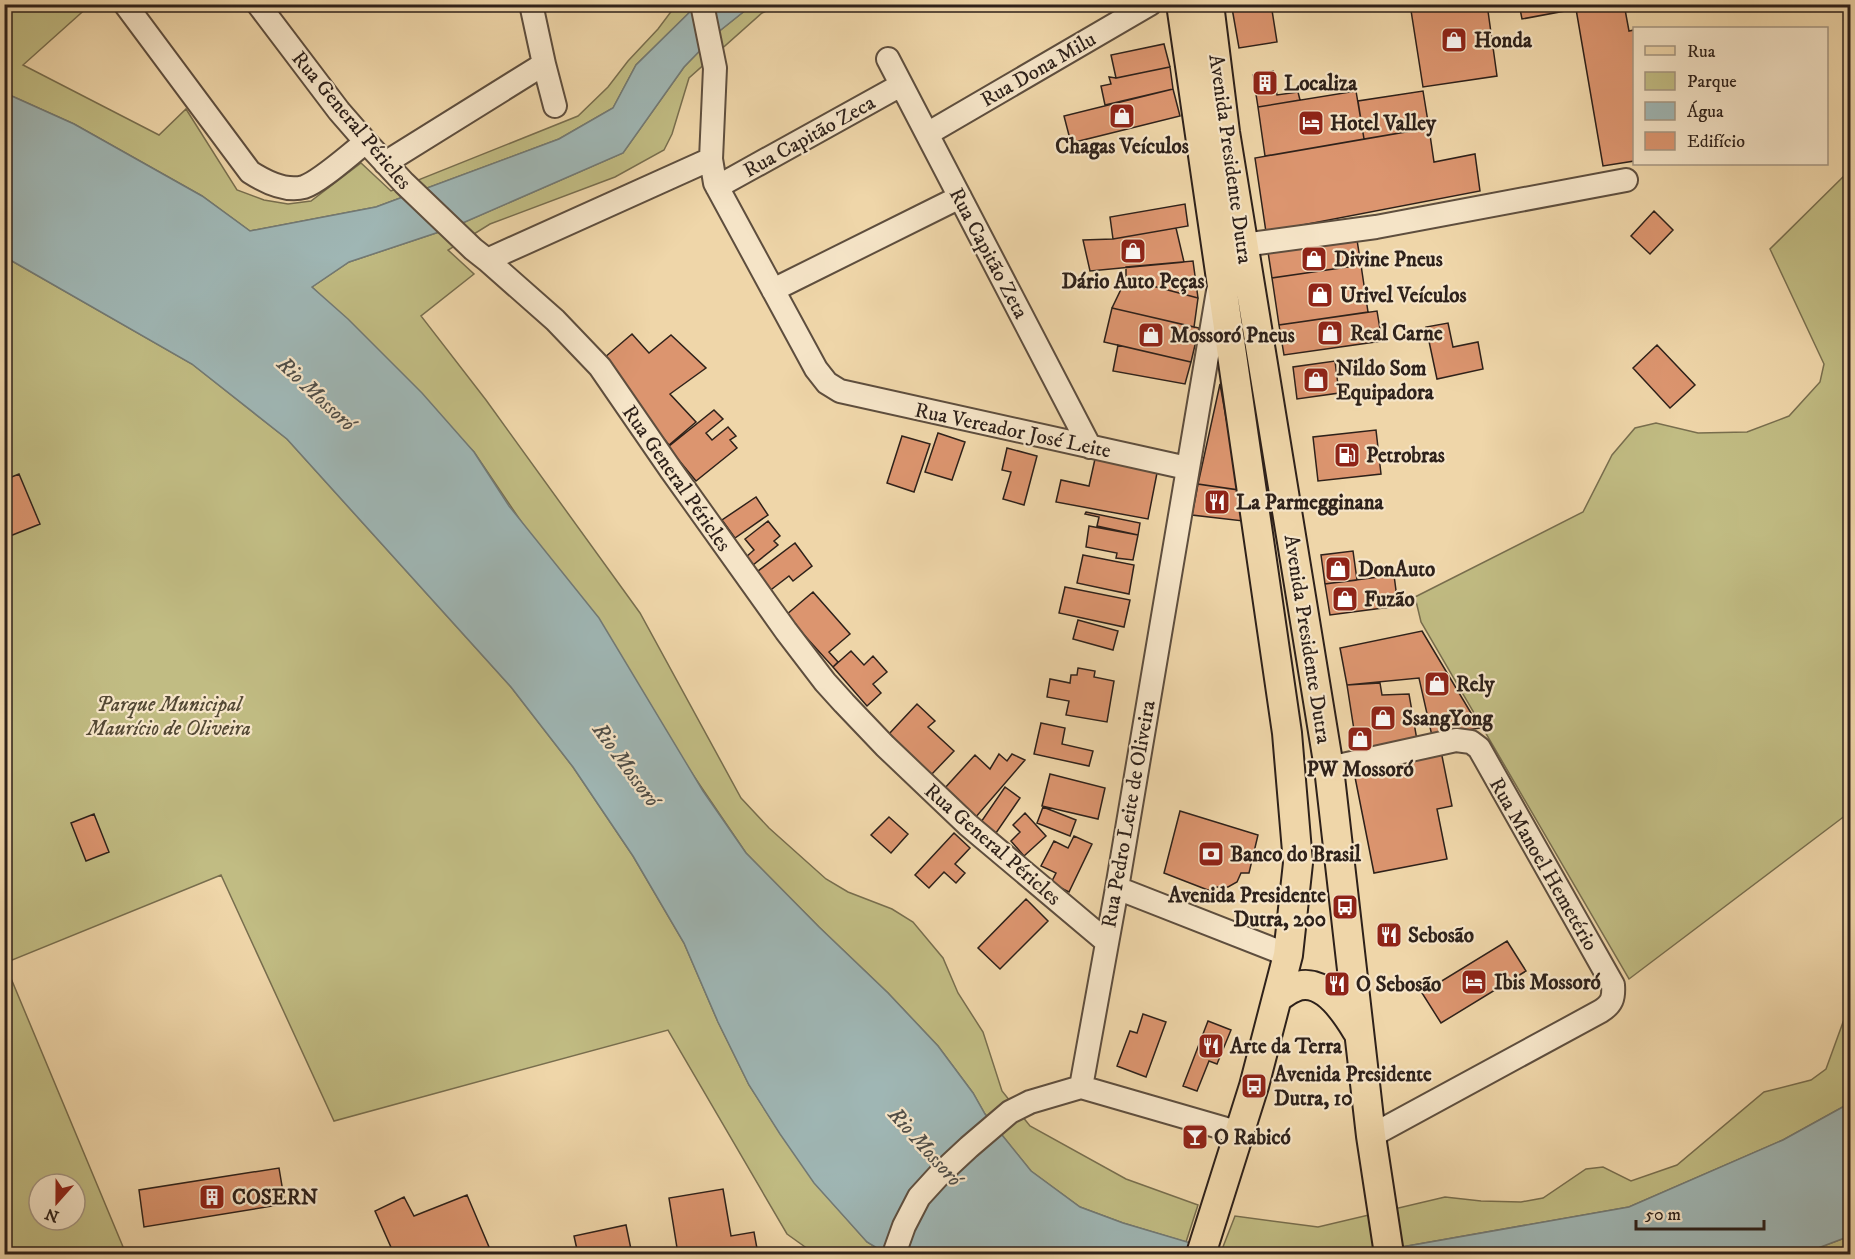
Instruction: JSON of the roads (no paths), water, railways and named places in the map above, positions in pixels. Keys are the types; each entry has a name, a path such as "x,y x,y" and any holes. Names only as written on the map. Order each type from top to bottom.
{"main road":[{"name":"Avenida Presidente Dutra","path":"1181,4 1212,133 1243,245 1329,768 1371,1136 1389,1254"},
{"name":"Avenida Presidente Dutra","path":"1201,1254 1240,1133 1288,955 1298,863 1287,733 1220,281 1212,133 1209,4"},
{"path":"1287,733 1322,727"},
{"path":"1277,998 1293,987 1305,985 1319,989 1337,1002 1360,1035"}],"street":[{"path":"125,4 250,172 265,182 282,187 302,187 316,180 366,142"},
{"name":"Rua General Péricles","path":"258,4 339,111 385,163 480,255 555,320 600,367 765,602 825,682 844,703 885,746 968,825 1107,942"},
{"path":"531,4 555,106"},
{"path":"702,4 715,68 711,159 717,187 773,290 960,197"},
{"name":"Rua Dona Milu","path":"927,134 1150,4"},
{"name":"Rua Capitão Zeta","path":"888,59 1090,447"},
{"path":"385,163 544,64"},
{"name":"Rua Capitão Zeca","path":"717,187 902,85"},
{"path":"480,255 711,159"},
{"path":"1243,245 1376,227 1626,180"},
{"name":"Rua Pedro Leite de Oliveira","path":"1081,1087 1220,281"},
{"name":"Rua Vereador José Leite","path":"773,290 816,369 827,383 840,392 1187,468"},
{"name":"Rua Manoel Hemetério","path":"1329,768 1456,740 1471,742 1479,748 1613,985 1614,996 1609,1005 1601,1011 1371,1136"},
{"path":"1117,888 1288,955"},
{"path":"894,1254 904,1226 919,1197 940,1174 1010,1112 1030,1102 1081,1087 1240,1133"}],"water":[{"name":"Rio Mossoró","path":"697,5 752,5 717,33 684,67 623,153 451,228 349,262 312,287 348,319 422,393 474,452 509,506 599,618 703,791 746,853 888,993 938,1046 973,1093 985,1114 1031,1171 1080,1207 1123,1223 1221,1252 1267,1254 887,1254 867,1242 814,1183 780,1134 749,1085 718,1022 684,943 633,856 573,767 511,687 287,439 192,364 5,257 5,93 74,124 202,196 250,231 376,207 559,139 613,108 636,65"},
{"path":"1850,1103 1850,1236 1802,1254 1362,1254 1629,1207 1783,1140"}],"place":[{"name":"Honda","path":"1454,40"},
{"name":"Localiza","path":"1265,83"},
{"name":"Chagas Veículos","path":"1122,116"},
{"name":"Hotel Valley","path":"1311,123"},
{"name":"Dário Auto Peças","path":"1133,251"},
{"name":"Divine Pneus","path":"1314,259"},
{"name":"Urivel Veículos","path":"1320,295"},
{"name":"Real Carne","path":"1330,333"},
{"name":"Mossoró Pneus","path":"1151,335"},
{"name":"Nildo Som Equipadora","path":"1316,380"},
{"name":"Petrobras","path":"1347,455"},
{"name":"La Parmegginana","path":"1217,502"},
{"name":"DonAuto","path":"1338,569"},
{"name":"Fuzão","path":"1345,599"},
{"name":"Rely","path":"1437,684"},
{"name":"SsangYong","path":"1383,718"},
{"name":"PW Mossoró","path":"1360,739"},
{"name":"Banco do Brasil","path":"1211,854"},
{"name":"Avenida Presidente Dutra, 200","path":"1345,907"},
{"name":"Sebosão","path":"1389,935"},
{"name":"Ibis Mossoró","path":"1474,982"},
{"name":"O Sebosão","path":"1337,984"},
{"name":"Arte da Terra","path":"1211,1046"},
{"name":"Avenida Presidente Dutra, 10","path":"1254,1086"},
{"name":"O Rabicó","path":"1195,1137"},
{"name":"COSERN","path":"212,1197"}],"park label":[{"name":"Parque Municipal Maurício de Oliveira","path":"169,716"}]}
